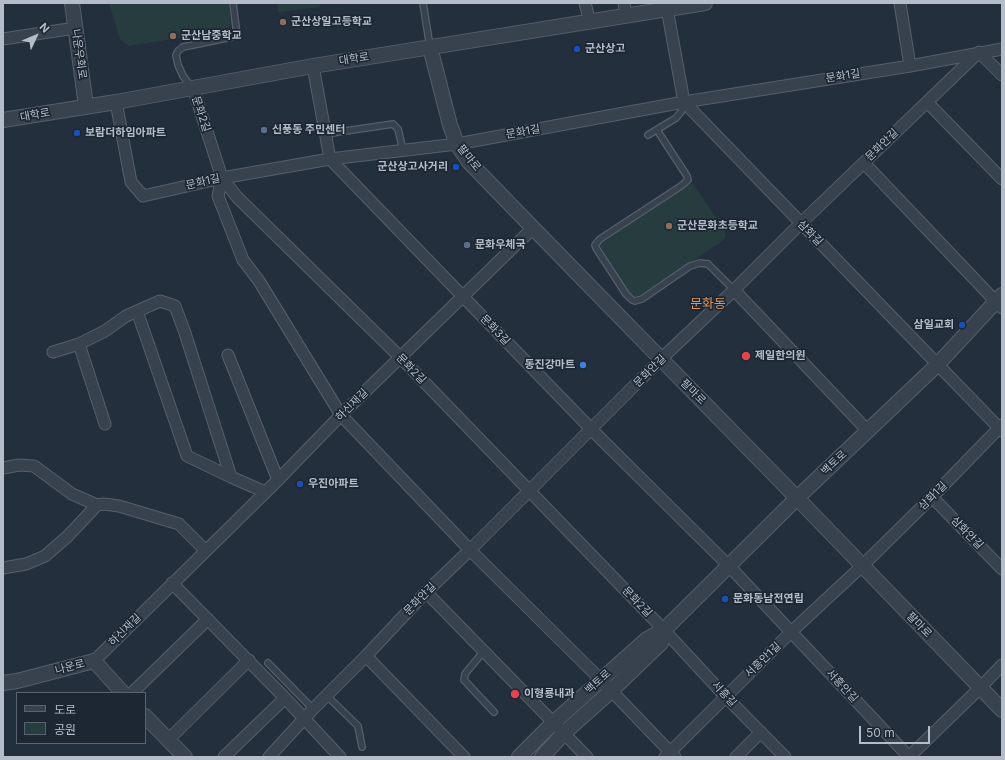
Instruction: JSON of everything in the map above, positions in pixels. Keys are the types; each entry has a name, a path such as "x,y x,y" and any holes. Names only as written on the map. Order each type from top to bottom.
{"street":[{"name":"나운우회로","path":"72,3 86,106"},
{"path":"585,3 590,22"},
{"name":"대학로","path":"3,120 116,102 313,66 590,22 625,9 705,3"},
{"path":"900,3 910,66"},
{"path":"667,6 684,102"},
{"path":"3,39 75,28"},
{"name":"팔마로","path":"430,47 450,125 457,144 470,162 1002,710"},
{"name":"문화1길","path":"116,102 131,182 143,196 222,178 330,159 457,144 684,102 910,66 979,52 1002,49"},
{"path":"979,52 1002,75"},
{"name":"문화안길","path":"269,757 313,708 366,656 426,592 592,430 661,359 979,52"},
{"path":"313,66 330,159"},
{"name":"문화2길","path":"193,88 222,178 237,197 400,357 664,630"},
{"name":"삼화길","path":"684,102 800,224 1001,428"},
{"path":"928,102 1002,179"},
{"name":"문화3길","path":"330,159 592,430 729,566"},
{"path":"864,163 1000,301"},
{"path":"222,178 218,196 243,260 259,281 341,415 470,550 601,680 610,692 670,755"},
{"name":"하신재길","path":"94,661 205,550 266,492 341,415 533,228"},
{"path":"734,290 868,432"},
{"path":"53,352 79,344 105,331 126,316 160,301 175,306 231,477"},
{"name":"백토로","path":"519,757 553,723 647,639 664,630 797,498 868,432 1000,301"},
{"path":"137,311 188,456 266,492"},
{"path":"79,344 105,424"},
{"path":"228,355 278,480"},
{"name":"삼화1길","path":"862,566 1001,428"},
{"path":"3,468 18,465 34,466 72,494 97,505 104,504 119,506 179,524 205,550"},
{"name":"삼화안길","path":"932,497 1002,569"},
{"path":"3,568 26,564 45,556 68,536 97,505"},
{"name":"서흥안길","path":"729,566 909,757"},
{"name":"서흥안1길","path":"670,755 791,632 862,566"},
{"path":"172,583 249,660 304,718 337,756"},
{"path":"426,592 587,757"},
{"path":"133,692 208,619"},
{"name":"백토로","path":"542,757 564,733 662,643 664,630"},
{"name":"서흥길","path":"664,630 726,697 785,757"},
{"path":"366,656 464,757"},
{"path":"168,740 249,660"},
{"name":"나운로","path":"3,683 17,681 94,661 122,692"},
{"path":"909,757 1002,665"},
{"path":"224,757 285,698"},
{"path":"146,717 185,757"},
{"path":"736,757 761,732"}],"lane":[{"path":"193,88 183,76 178,65 176,55 183,47 232,37 236,31 233,3"},
{"path":"423,3 430,47"},
{"path":"648,135 676,118 681,112 684,102"},
{"path":"325,134 393,124 398,129 403,150"},
{"path":"657,130 687,176 688,180 600,239 595,245 596,248 626,294 635,301 642,298 690,266 700,263 708,264 734,290"},
{"path":"483,652 465,674 464,680 494,712"},
{"path":"268,663 313,708"},
{"path":"326,695 358,726 362,747"}],"green space":[{"path":"109,3 228,3 231,23 227,30 129,46 120,39"},
{"path":"277,3 320,3 320,7 278,12"},
{"path":"689,184 693,184 723,228 725,238 640,295 635,297 632,296 600,249 600,243"}],"place":[{"name":"군산상일고등학교","path":"283,22"},
{"name":"군산남중학교","path":"173,36"},
{"name":"군산상고","path":"577,49"},
{"name":"신풍동 주민센터","path":"264,130"},
{"name":"보람더하임아파트","path":"77,133"},
{"name":"군산상고사거리","path":"456,167"},
{"name":"군산문화초등학교","path":"669,226"},
{"name":"문화우체국","path":"467,245"},
{"name":"삼일교회","path":"962,325"},
{"name":"제일한의원","path":"746,356"},
{"name":"동진강마트","path":"583,365"},
{"name":"우진아파트","path":"300,484"},
{"name":"문화동남전연립","path":"725,599"},
{"name":"이형룡내과","path":"515,694"}],"district":[{"name":"문화동","path":"708,304"}]}
